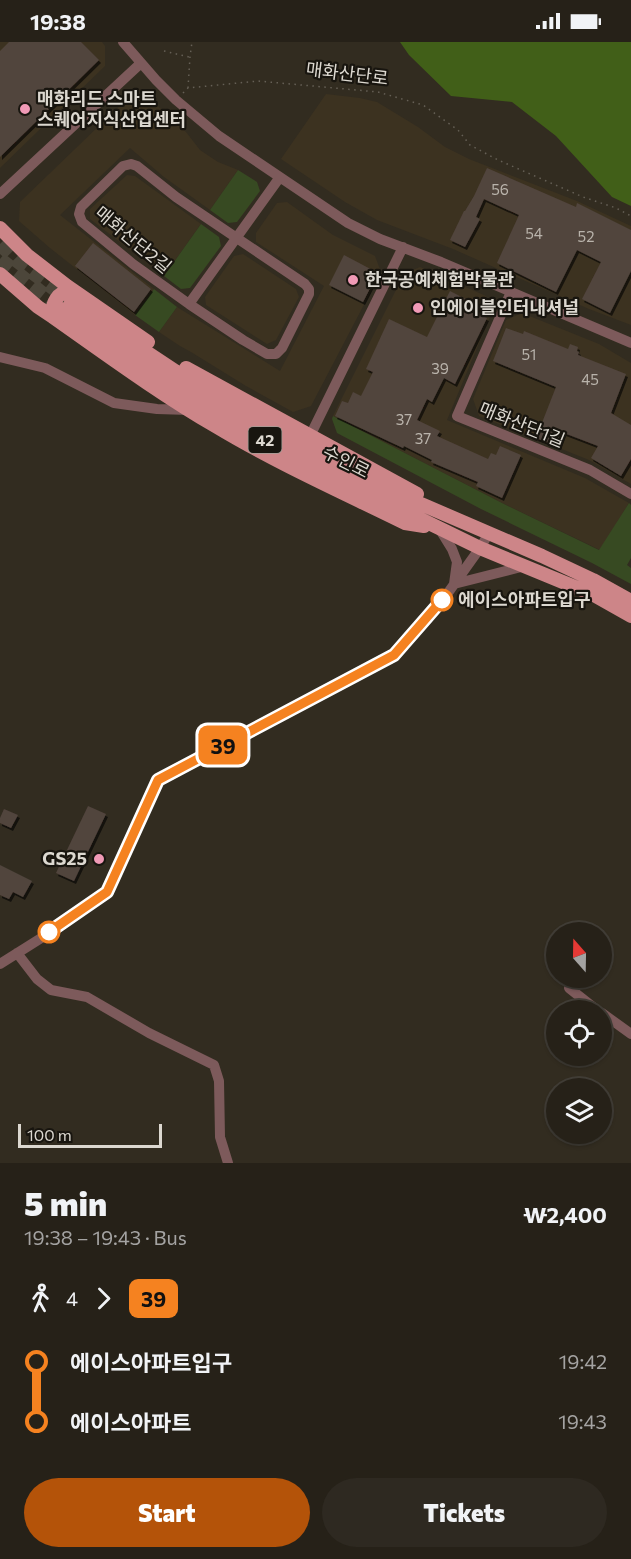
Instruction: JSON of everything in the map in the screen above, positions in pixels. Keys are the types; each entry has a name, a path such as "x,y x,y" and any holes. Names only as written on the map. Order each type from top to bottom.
{"main road":[{"path":"0,228 27,255 64,305 163,394 284,463 405,523 439,528"},
{"path":"0,274 38,307 64,305 421,496 442,513"},
{"name":"수인로","path":"64,305 225,404 346,470 583,575 631,601"},
{"name":"수인로","path":"64,305 223,417 322,471 480,548 592,594 631,616"}],"street":[{"path":"123,42 176,100 219,136 348,224 631,343"},
{"path":"0,194 141,63"},
{"name":"매화산단2길","path":"130,164 137,166 176,197 238,238 309,289 309,294 282,348 276,354 267,354 189,304 133,264 82,222 79,214 81,207 123,166 130,164"},
{"path":"189,304 280,177"},
{"path":"310,436 403,247"},
{"name":"매화산단1길","path":"511,292 457,416 590,470 631,494"},
{"path":"0,357 45,368 114,403 157,409 189,410"},
{"path":"439,528 457,562 454,584"},
{"path":"0,964 107,892 158,780 394,655 445,597 489,533"},
{"path":"454,584 525,566"},
{"path":"17,953 37,979 51,990 87,997 149,1033 214,1065 219,1081 220,1137 228,1163"},
{"path":"569,988 584,1000"},
{"path":"612,1021 631,1034"}],"path":[{"path":"176,100 188,88 192,42"},
{"path":"164,51 189,57"},
{"name":"매화산단로","path":"188,88 258,81 378,92 423,105 458,130 470,145 498,160 631,216"}],"shaded area":[{"name":"매화리드 스마트 스퀘어지식산업센터","path":"0,42 102,42 105,46 105,66 0,168"},
{"path":"326,94 377,102 445,147 469,159 577,201 631,226 631,325 453,249 377,220 345,202 281,159"},
{"path":"130,96 147,96 186,132 200,150 218,162 238,170 210,210 164,177 130,148 60,215 154,289 135,315 19,221 20,202"},
{"path":"127,175 135,176 201,224 164,276 90,219 90,209"},
{"path":"287,202 333,235 375,256 381,272 311,406 293,412 159,332 177,307 280,371 324,286 256,242 256,233 277,203"},
{"path":"243,254 296,289 299,297 276,340 267,344 206,305 205,297 234,256"},
{"path":"420,267 486,296 492,312 447,420 585,478 629,503 600,550 502,503 333,416 404,274"},
{"path":"522,313 599,344 631,363 631,484 589,460 479,416 473,399 506,320"}],"green space":[{"path":"400,42 631,42 631,206 612,197 556,136 512,102 451,96 409,55"},
{"path":"238,170 257,182 260,191 237,222 228,223 210,210"},
{"path":"201,224 219,237 221,246 190,288 181,289 164,276"},
{"path":"154,289 177,307 159,332 135,315"},
{"path":"333,416 599,550 629,503 631,505 631,558 627,565 631,568 631,584 481,509 337,433"}],"building":[{"name":"매화리드 스마트 스퀘어지식산업센터","path":"9,42 81,42 99,60 0,157 0,51"},
{"path":"487,168 576,207 577,203 631,230 631,271 610,313 582,299 601,262 577,250 556,292 497,263 519,215 484,199 476,217 480,219 465,247 450,240"},
{"path":"93,243 151,289 134,312 75,266"},
{"path":"344,255 378,273 363,302 329,285"},
{"path":"450,291 479,306 476,313 487,318 455,384 444,378 432,402 427,399 417,420 440,431 437,436 488,459 491,453 496,455 500,446 521,455 502,498 476,486 478,482 335,416 342,401 348,403 353,392 361,396 373,372 366,369 389,319 427,337"},
{"path":"506,328 523,334 524,331 568,349 570,344 578,347 578,355 626,374 611,413 631,425 631,459 621,476 591,458 598,446 564,433 559,447 536,438 556,387 493,361"},
{"path":"88,806 106,814 74,881 56,873"},
{"path":"4,809 18,815 11,828 0,823"},
{"path":"0,865 32,881 23,897 13,892 9,899 0,895"}],"tunnel":[{"path":"0,244 17,261 69,300"},
{"path":"0,259 62,309"}],"bus line":[{"name":"39","path":"49,932 107,892 158,780 394,655 442,600"}],"place":[{"name":"매화리드 스마트 스퀘어지식산업센터","path":"25,109"},
{"name":"한국공예체험박물관","path":"353,280"},
{"name":"인에이블인터내셔널","path":"418,308"},
{"name":"에이스아파트입구","path":"442,600"},
{"name":"GS25","path":"99,859"}]}
